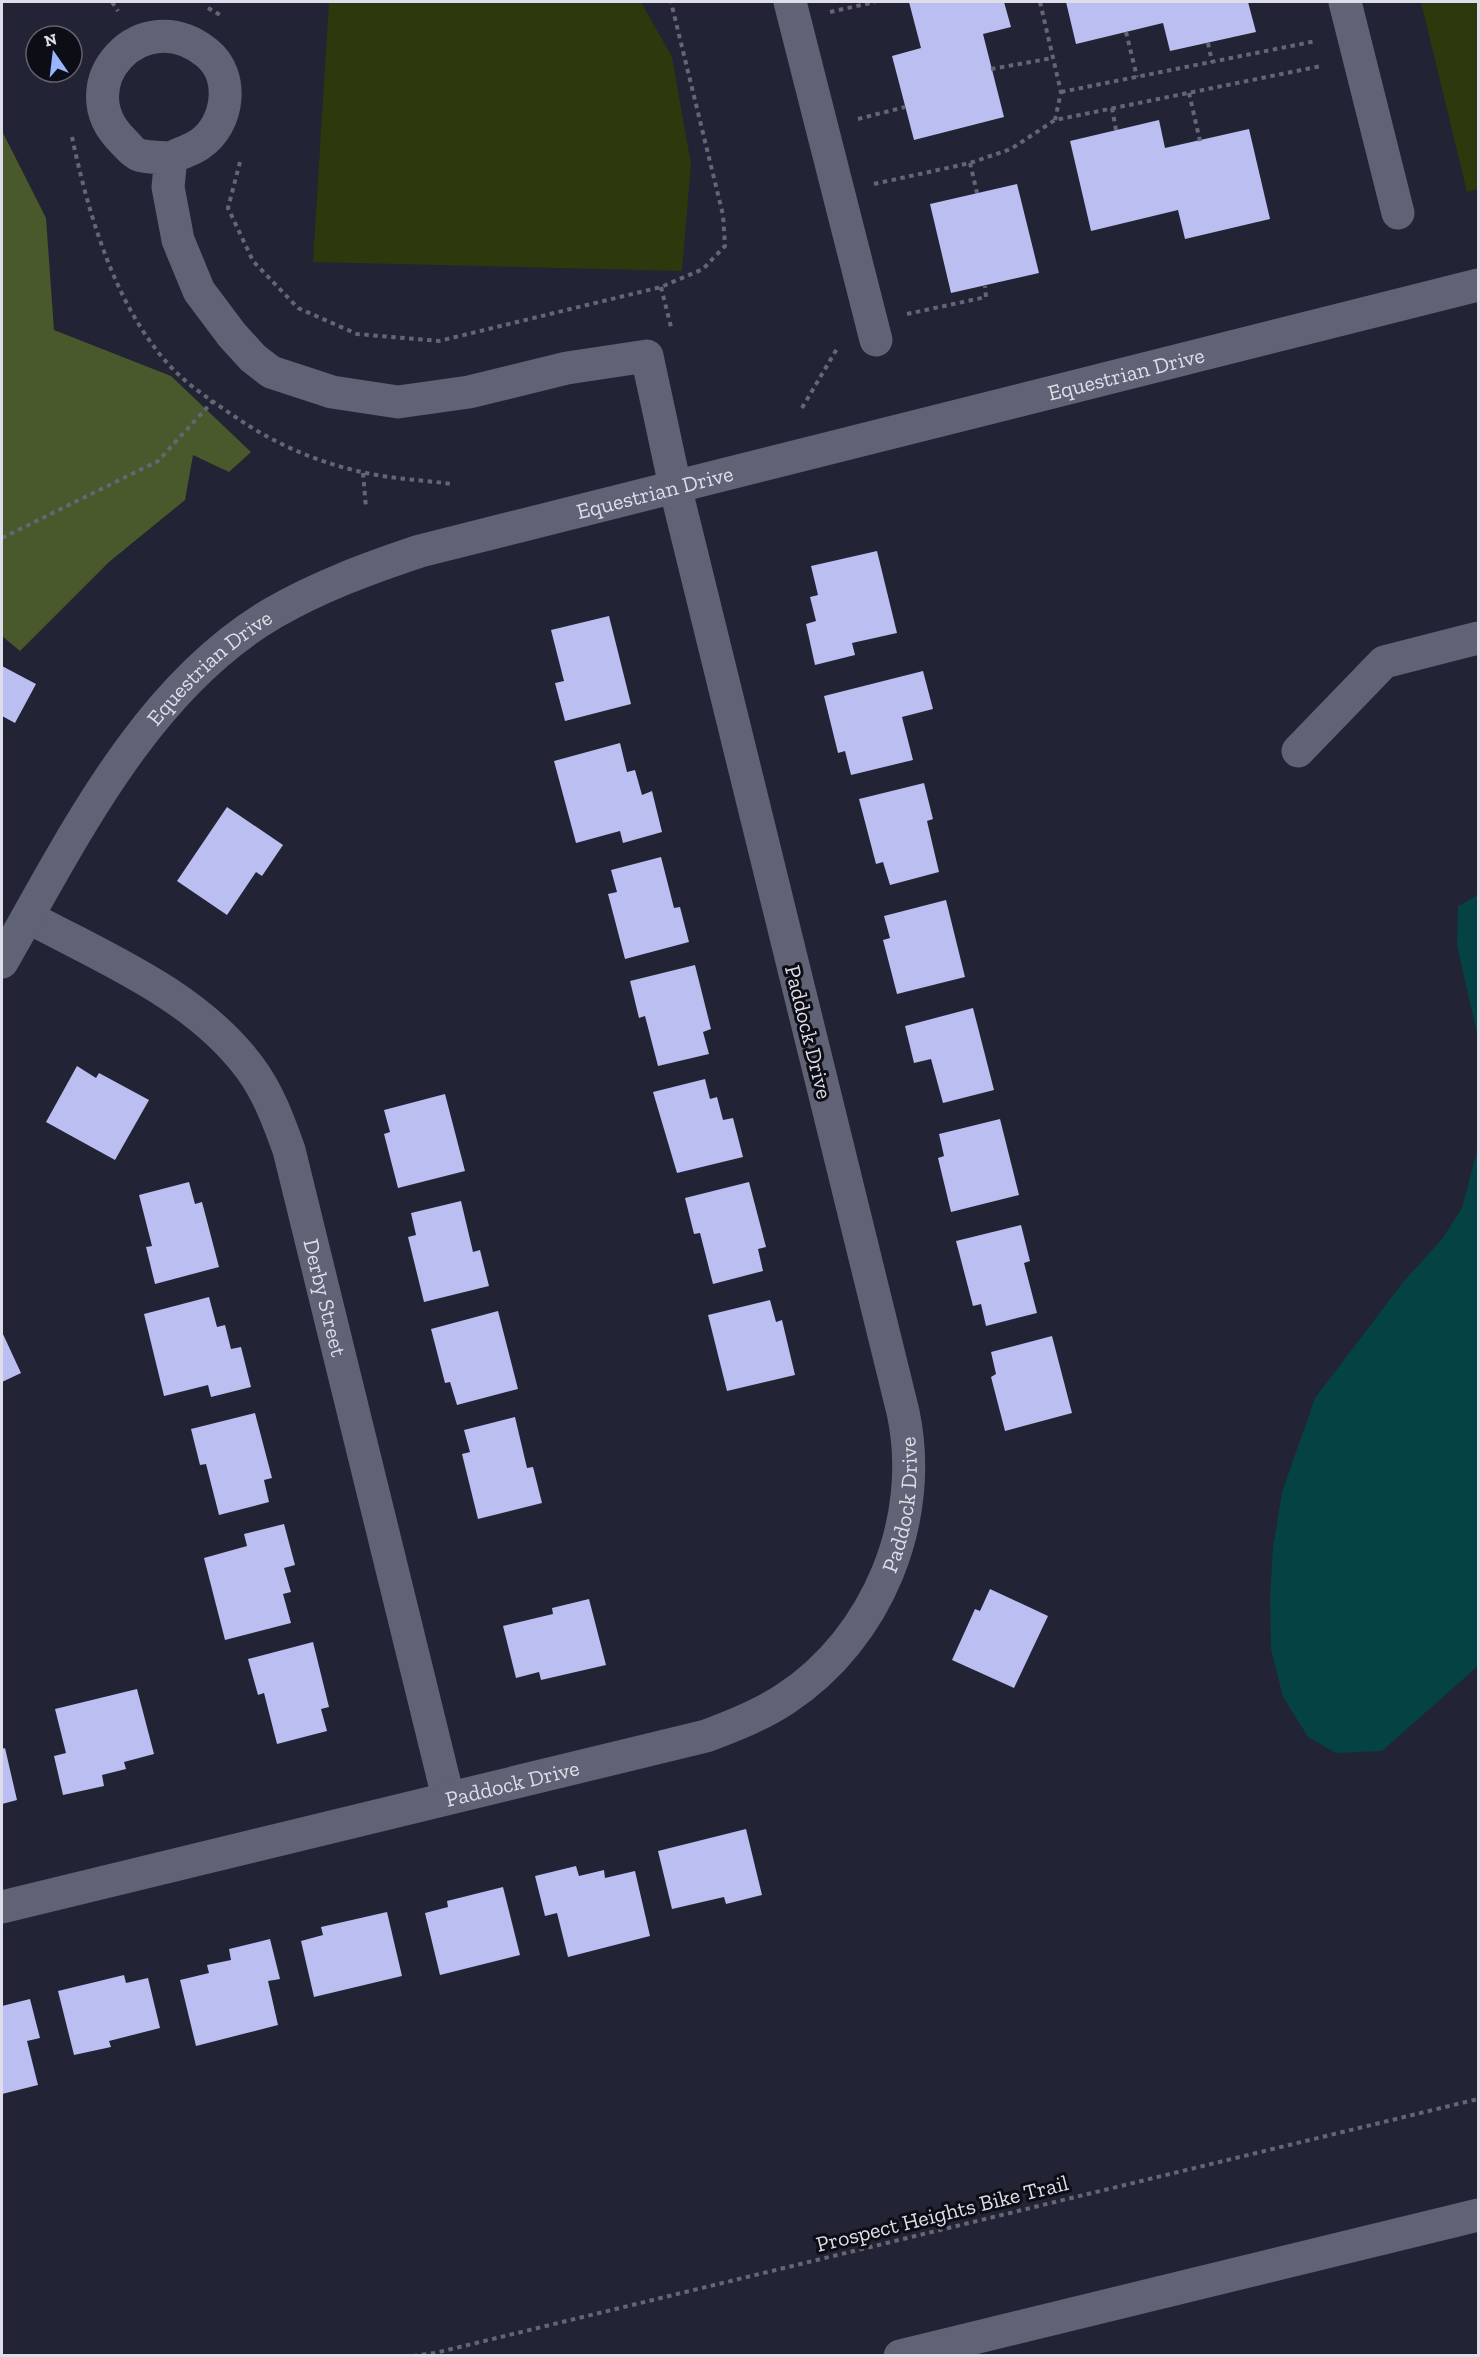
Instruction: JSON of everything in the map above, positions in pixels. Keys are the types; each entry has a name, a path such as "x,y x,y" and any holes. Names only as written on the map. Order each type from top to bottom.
{"street":[{"path":"1345,2 1398,213"},
{"path":"792,11 874,331"},
{"name":"Paddock Drive","path":"2,1906 706,1736 742,1722 784,1700 807,1683 836,1655 860,1623 890,1571 907,1503 910,1466 903,1412 675,486 647,357 567,368 469,392 398,402 332,392 271,372 253,358 232,335 199,291 178,240 168,187 171,158"},
{"name":"Equestrian Drive","path":"2,962 112,775 143,731 211,661 272,614 356,572 420,550 1479,285"},
{"path":"1298,751 1384,662 1479,638"},
{"name":"Derby Street","path":"27,917 144,980 195,1012 228,1041 250,1069 278,1120 289,1150 448,1797"},
{"path":"900,2355 1479,2216"}],"path":[{"path":"243,157 238,166 228,207 253,261 298,308 357,334 439,341 661,287 703,269 724,246 723,215 671,2"},
{"path":"792,11 875,2"},
{"path":"1040,2 1060,92 1055,120"},
{"path":"199,5 217,10 230,23"},
{"path":"1126,32 1137,77"},
{"path":"1208,43 1212,62"},
{"path":"1060,92 1212,62 1356,46"},
{"path":"838,192 970,163 1011,149 1055,120 1189,93 1356,46"},
{"path":"991,69 1053,58"},
{"path":"1189,93 1200,141"},
{"path":"822,128 905,107"},
{"path":"1112,108 1116,130"},
{"path":"970,163 977,193"},
{"path":"802,408 838,347 874,331 986,297 985,286"},
{"path":"2,538 158,461 213,401"},
{"path":"363,472 366,508"},
{"name":"Prospect Heights Bike Trail","path":"413,2355 435,2353 827,2259 1479,2099"}],"shaded area":[{"path":"329,2 641,2 672,57 691,164 682,271 313,262"},
{"path":"1421,2 1478,2 1478,189 1467,192"},
{"path":"2,131 46,218 54,330 171,376 251,452 229,472 193,455 185,500 109,562 20,651 2,636"},
{"path":"1478,895 1478,1038 1457,945 1458,906"},
{"path":"1478,1147 1478,1666 1382,1751 1336,1753 1308,1737 1283,1697 1271,1649 1270,1599 1273,1548 1282,1492 1315,1398 1404,1281 1442,1239 1462,1208"}],"building":[{"path":"909,2 1004,2 1011,27 983,34 1004,117 914,140 892,56 921,48"},
{"path":"1066,2 1248,2 1256,32 1170,51 1163,23 1076,44"},
{"path":"1159,120 1165,148 1249,129 1270,219 1185,239 1178,210 1091,231 1070,141"},
{"path":"1017,184 1039,273 951,293 930,204"},
{"path":"877,551 897,633 852,643 855,655 815,665 806,624 816,621 810,597 818,595 811,566"},
{"path":"609,616 631,704 565,721 555,683 564,681 551,630"},
{"path":"2,666 36,684 15,723 2,716"},
{"path":"923,671 933,709 902,717 913,760 851,775 845,751 838,753 824,696"},
{"path":"620,743 627,772 635,770 642,795 652,791 662,832 623,843 620,831 576,843 554,761"},
{"path":"924,783 933,819 927,821 939,872 890,885 883,862 876,864 859,799"},
{"path":"227,807 283,845 262,876 256,872 227,915 177,881"},
{"path":"661,857 674,908 680,907 689,942 625,959 608,894 617,892 611,870"},
{"path":"946,900 965,977 897,994 883,940 890,938 884,916"},
{"path":"695,965 711,1029 703,1032 709,1054 658,1066 645,1016 639,1018 630,981"},
{"path":"973,1008 994,1090 943,1103 931,1059 914,1063 905,1026"},
{"path":"77,1066 96,1078 99,1073 149,1100 115,1160 46,1122"},
{"path":"705,1079 710,1099 717,1097 723,1120 733,1118 743,1157 677,1173 653,1092"},
{"path":"445,1094 465,1171 398,1188 384,1134 390,1132 384,1110"},
{"path":"1000,1119 1019,1195 951,1212 938,1158 944,1156 939,1134"},
{"path":"189,1182 195,1204 202,1202 219,1267 155,1284 146,1247 152,1246 139,1195"},
{"path":"749,1182 766,1247 758,1249 763,1271 713,1284 700,1233 694,1234 685,1198"},
{"path":"461,1201 473,1252 480,1250 489,1286 424,1302 408,1237 416,1235 411,1213"},
{"path":"1021,1225 1030,1261 1024,1263 1037,1313 986,1326 981,1304 973,1306 956,1241"},
{"path":"209,1297 217,1327 225,1325 231,1349 241,1347 251,1387 211,1397 208,1385 164,1396 144,1314"},
{"path":"770,1300 776,1322 782,1320 795,1375 727,1391 708,1315"},
{"path":"498,1311 518,1389 457,1405 450,1382 445,1383 431,1329"},
{"path":"2,1332 21,1373 2,1382"},
{"path":"1052,1336 1072,1413 1005,1431 991,1377 996,1374 991,1352"},
{"path":"255,1413 272,1478 264,1480 269,1502 219,1515 206,1464 200,1465 191,1429"},
{"path":"515,1417 527,1468 533,1467 542,1503 478,1519 462,1454 470,1452 464,1430"},
{"path":"284,1524 295,1565 284,1568 291,1592 283,1594 291,1623 225,1640 204,1558 247,1546 244,1534"},
{"path":"990,1589 1048,1616 1014,1688 952,1660 975,1609 980,1611"},
{"path":"589,1599 606,1665 541,1680 539,1672 516,1678 503,1626 553,1614 552,1608"},
{"path":"313,1642 329,1707 321,1709 327,1731 277,1744 264,1693 258,1695 248,1659"},
{"path":"137,1689 154,1754 124,1762 126,1769 102,1775 104,1786 63,1795 54,1756 66,1753 55,1709"},
{"path":"5,1748 17,1800 2,1804 2,1749"},
{"path":"746,1829 762,1895 726,1904 724,1897 672,1909 658,1851"},
{"path":"576,1866 579,1876 604,1870 605,1878 635,1871 650,1936 568,1957 557,1913 545,1916 535,1876"},
{"path":"503,1887 520,1955 440,1975 425,1913 448,1907 447,1901"},
{"path":"387,1912 402,1976 314,1997 301,1941 323,1935 321,1927"},
{"path":"270,1939 280,1979 268,1981 278,2025 196,2046 180,1980 209,1973 207,1965 231,1960 229,1949"},
{"path":"124,1975 126,1983 148,1978 160,2028 109,2041 111,2047 74,2055 58,1991"},
{"path":"30,1999 40,2038 27,2041 38,2085 2,2094 2,2006"}]}
